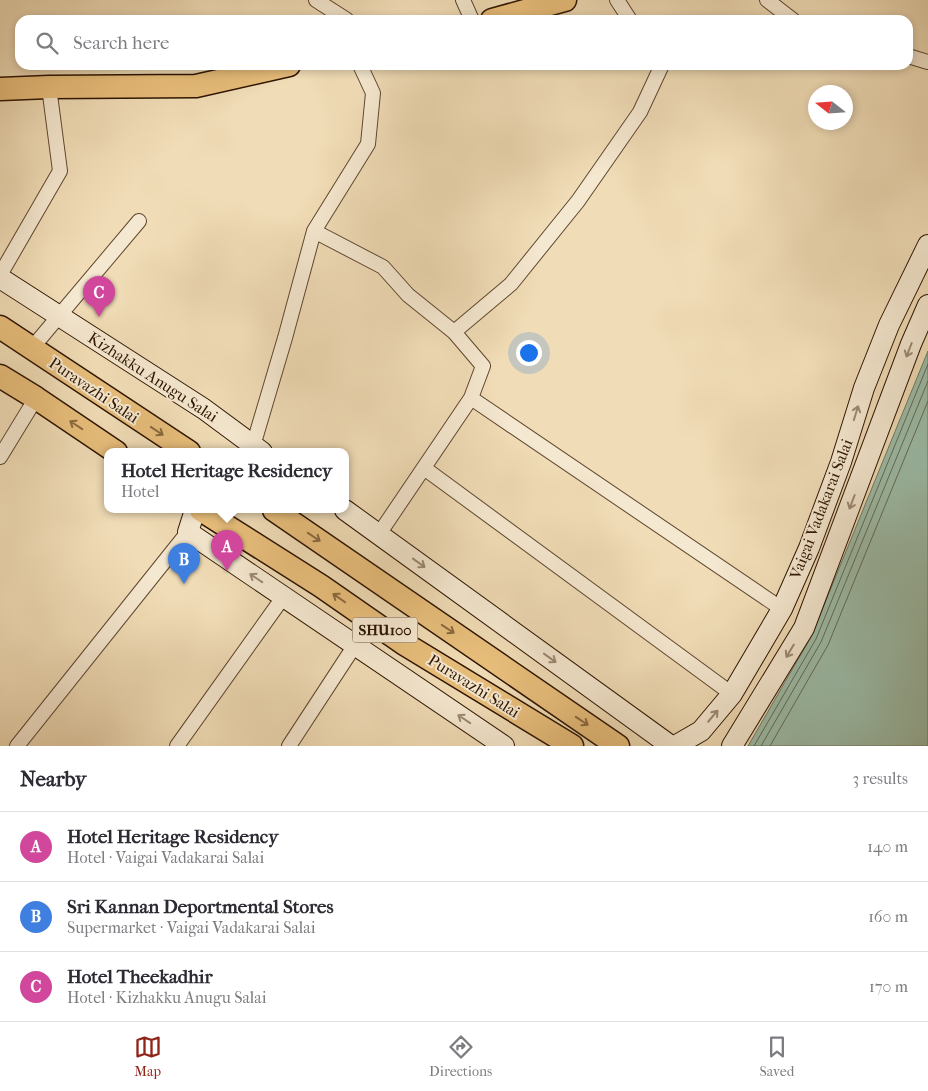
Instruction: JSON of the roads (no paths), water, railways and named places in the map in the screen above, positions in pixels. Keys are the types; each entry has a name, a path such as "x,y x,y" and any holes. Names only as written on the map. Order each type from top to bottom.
{"main road":[{"path":"510,15 564,0"},
{"path":"0,89 196,86 267,70"},
{"name":"Vaigai Vadakarai Salai","path":"676,746 701,731 732,694 782,609 809,548 841,462 864,388 889,325 928,245"},
{"name":"Kizhakku Anugu Salai","path":"0,276 204,409 252,448"},
{"name":"Vaigai Vadakarai Salai","path":"732,746 804,628 911,344 928,305"},
{"name":"Puravazhi Salai","path":"0,326 183,448"},
{"path":"0,376 110,448"},
{"path":"194,513 188,532 284,596 496,744"},
{"name":"Puravazhi Salai","path":"206,513 321,586 403,643 572,746"},
{"name":"Puravazhi Salai","path":"278,513 618,746"},
{"path":"349,513 671,746"}],"street":[{"path":"316,0 339,15"},
{"path":"463,0 470,15"},
{"path":"617,0 627,15"},
{"path":"767,0 786,15"},
{"path":"913,58 928,62"},
{"path":"255,448 314,231 368,144 373,93 362,70"},
{"path":"454,332 511,284 578,200 640,112 660,70"},
{"path":"0,276 60,171 49,87"},
{"path":"32,348 139,221"},
{"path":"314,231 383,267 408,295 454,332 483,366 471,398 379,534"},
{"path":"0,457 36,398"},
{"path":"471,398 782,609"},
{"path":"424,468 732,694"},
{"path":"17,746 188,532"},
{"path":"177,746 284,596"},
{"path":"289,746 354,645"}],"water":[{"path":"928,351 928,746 748,746 811,637"}],"place":[{"name":"Hotel Theekadhir","path":"99,317"},
{"name":"Hotel Heritage Residency","path":"227,571"},
{"name":"Sri Kannan Deportmental Stores","path":"184,584"}]}
